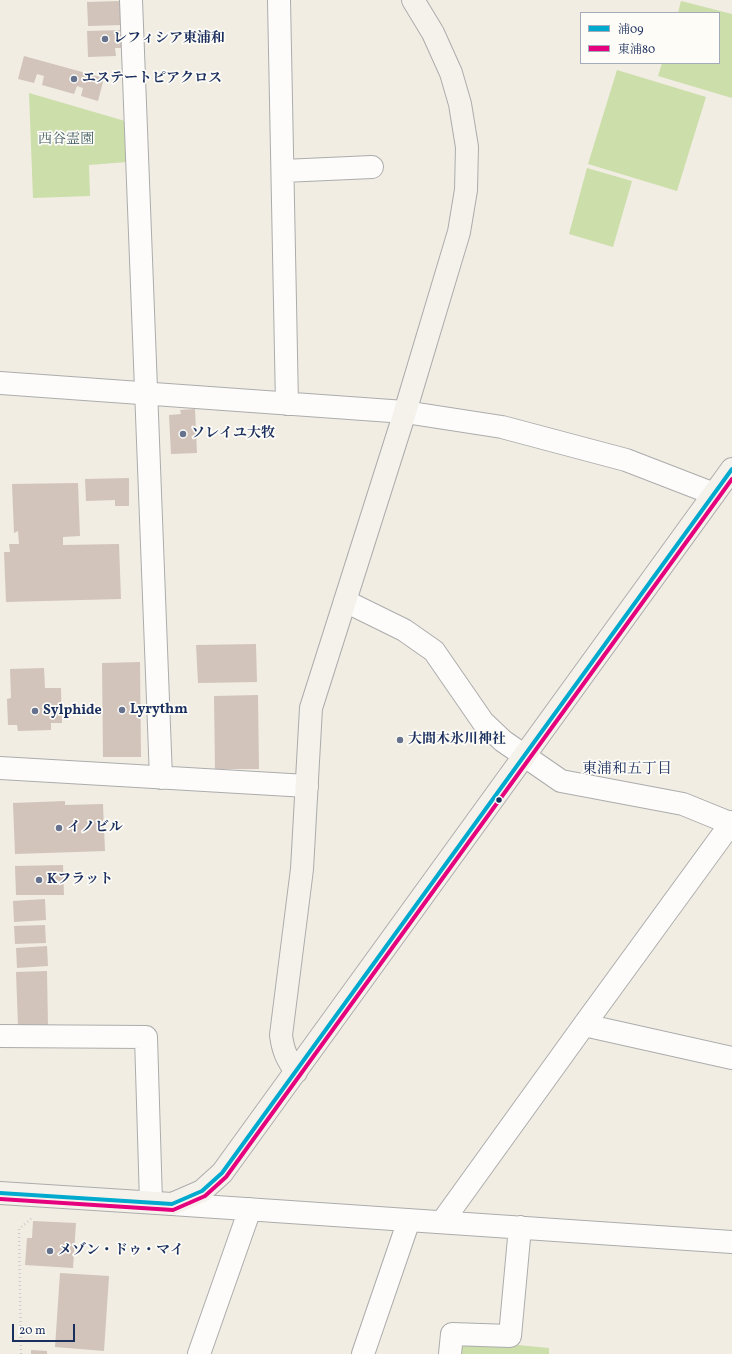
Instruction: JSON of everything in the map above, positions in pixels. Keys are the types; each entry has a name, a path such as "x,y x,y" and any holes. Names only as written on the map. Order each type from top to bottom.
{"street":[{"path":"131,0 161,778"},
{"path":"279,0 287,404"},
{"path":"296,1072 282,1048 281,1035 302,869 311,708 405,412 459,232 466,190 467,148 460,104 451,73 432,33 413,0"},
{"path":"283,171 372,167"},
{"path":"0,383 405,412 509,429 626,460 714,494"},
{"path":"162,1203 202,1191 222,1173 732,469"},
{"path":"345,601 404,630 434,651 483,722 523,757 561,782 683,804 731,823 442,1222"},
{"path":"0,768 307,786"},
{"path":"584,1025 732,1058"},
{"path":"0,1036 146,1037 162,1203"},
{"path":"0,1193 732,1242"},
{"path":"199,1354 250,1209"},
{"path":"363,1354 409,1220"},
{"path":"450,1354 452,1334 510,1336 520,1227"}],"path":[{"path":"22,1354 19,1229 35,1215"}],"green space":[{"path":"681,1 732,14 732,98 658,76 662,64 720,64 720,12 678,12"},
{"path":"617,70 706,97 677,191 588,164"},
{"name":"西谷霊園","path":"29,93 125,121 127,162 89,165 90,196 33,198"},
{"path":"587,168 632,181 613,247 569,234"},
{"path":"465,1340 549,1348 549,1354 456,1354"}],"building":[{"path":"121,1 122,25 88,26 87,2"},
{"name":"レフィシア東浦和","path":"122,30 123,48 115,48 116,56 88,57 87,31"},
{"name":"エステートピアクロス","path":"24,56 104,78 98,101 81,96 83,88 77,86 74,94 42,85 44,76 37,74 34,83 18,79"},
{"name":"ソレイユ大牧","path":"195,409 197,453 171,454 169,415 181,414 180,410"},
{"path":"129,478 129,506 115,506 115,500 86,501 85,479"},
{"path":"78,483 80,536 63,537 63,545 119,544 121,599 6,602 4,552 10,552 9,544 19,544 18,531 14,533 12,484"},
{"path":"256,644 257,682 198,683 196,645"},
{"name":"Lyrythm","path":"140,662 141,757 103,757 102,663"},
{"name":"Sylphide","path":"44,668 45,688 61,688 62,723 51,723 51,730 18,731 17,725 8,725 7,699 11,698 10,669"},
{"path":"258,695 259,769 215,769 214,696"},
{"name":"イノビル","path":"65,801 65,805 103,804 105,851 15,854 13,803"},
{"name":"Kフラット","path":"63,865 64,895 16,895 15,866"},
{"path":"45,899 46,920 14,922 13,901"},
{"path":"45,925 46,943 15,944 14,926"},
{"path":"47,946 48,966 17,968 16,948"},
{"path":"47,971 48,1025 18,1026 16,972"},
{"name":"メゾン・ドゥ・マイ","path":"33,1221 76,1223 73,1268 25,1265 27,1238 32,1238"},
{"path":"60,1273 109,1276 104,1351 55,1347"},
{"path":"31,1350 47,1351 47,1354 31,1354"}],"transit line":[{"name":"浦09","path":"0,1193 172,1204 202,1191 222,1173 732,469"},
{"name":"東浦80","path":"0,1199 173,1210 205,1196 226,1177 732,479"}],"place":[{"name":"レフィシア東浦和","path":"105,39"},
{"name":"エステートピアクロス","path":"74,79"},
{"name":"ソレイユ大牧","path":"183,434"},
{"name":"Lyrythm","path":"122,710"},
{"name":"Sylphide","path":"35,711"},
{"name":"大間木氷川神社","path":"400,740"},
{"name":"イノビル","path":"59,828"},
{"name":"Kフラット","path":"39,880"},
{"name":"メゾン・ドゥ・マイ","path":"50,1251"}],"district":[{"name":"東浦和五丁目","path":"627,770"}]}
